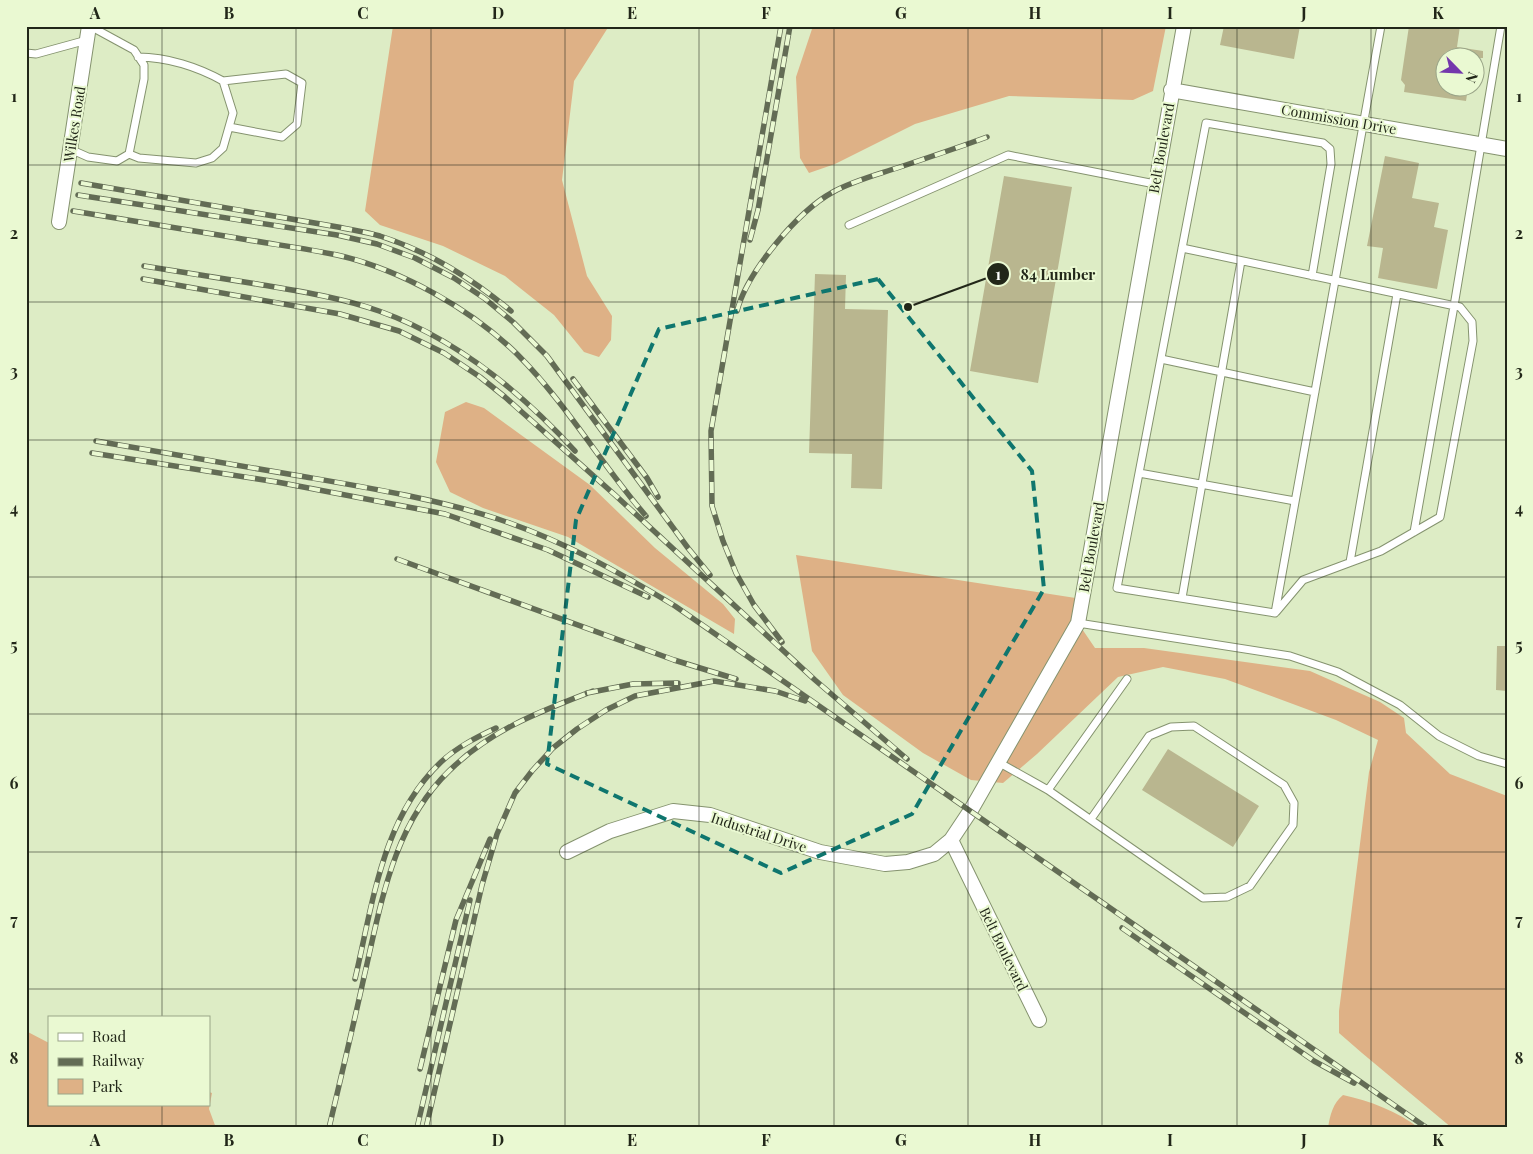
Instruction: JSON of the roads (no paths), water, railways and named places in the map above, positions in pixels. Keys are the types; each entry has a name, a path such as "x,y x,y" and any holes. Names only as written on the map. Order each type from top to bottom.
{"street":[{"name":"Belt Boulevard","path":"1039,1020 951,840 971,810 1078,623 1184,26"},
{"name":"Wilkes Road","path":"59,222 89,31"},
{"name":"Commission Drive","path":"1172,90 1507,149"},
{"name":"Industrial Drive","path":"567,852 610,831 673,811 710,815 820,852 885,864 908,862 934,854 951,840"}],"lane":[{"path":"1275,613 1381,26"},
{"path":"1414,532 1501,26"},
{"path":"26,53 36,54 89,31 134,50 144,64 144,78 130,154"},
{"path":"138,57 156,57 207,72 223,82 286,74 302,83 297,124 282,137 229,128"},
{"path":"130,154 140,158 196,163 212,158 223,148 233,114 223,82"},
{"path":"1275,613 1117,588 1206,123 1323,143 1330,149 1331,164 1312,276"},
{"path":"70,149 88,157 117,161 130,154"},
{"path":"849,225 1008,155 1155,184"},
{"path":"1182,248 1454,306 1460,308 1472,322 1472,351 1440,517 1381,551 1303,580 1275,613"},
{"path":"1182,598 1241,260"},
{"path":"1350,562 1397,294"},
{"path":"1160,360 1315,392"},
{"path":"1139,473 1296,501"},
{"path":"1078,623 1290,656 1338,672 1400,705 1439,736 1479,756 1507,764"},
{"path":"1048,790 1127,679"},
{"path":"998,762 1048,790 1203,898 1228,897 1250,886 1293,824 1294,803 1284,785 1194,726 1171,727 1150,736 1091,819"}],"railway":[{"path":"781,26 711,431 712,506 723,541 736,573 754,605 782,642"},
{"path":"750,240 758,210 790,26"},
{"path":"737,311 751,279 763,261 790,228 819,201 857,181 987,137"},
{"path":"81,183 338,227 380,236 416,250 449,267 511,311"},
{"path":"78,195 337,235 377,244 415,258 454,278 484,298 513,322 547,356 688,548 710,575"},
{"path":"73,211 337,255 385,270 433,293 499,337 517,354 552,393 646,516"},
{"path":"144,266 318,295 364,306 407,322 434,336 485,369 532,408 575,451"},
{"path":"143,279 340,314 399,331 444,353 480,377 505,397 615,495 815,680 907,759"},
{"path":"573,379 647,478 658,497"},
{"path":"96,441 354,485 427,500 475,512 521,527 589,558 675,606 1427,1128"},
{"path":"92,453 277,482 445,514 548,550 648,597"},
{"path":"397,559 674,660 736,679"},
{"path":"426,1128 482,885 497,834 515,793 532,771 553,748 577,729 606,710 635,696 714,681 775,691 805,701"},
{"path":"587,693 633,684 678,683"},
{"path":"329,1128 384,894 392,867 414,816 430,792 449,771 482,744 535,714 593,691"},
{"path":"355,979 383,863 405,809 421,784 441,762 460,747 496,728"},
{"path":"420,1069 456,920 490,839"},
{"path":"417,1128 470,900"},
{"path":"1122,928 1314,1061 1354,1083"}],"place":[{"name":"84 Lumber","path":"908,307"}]}
